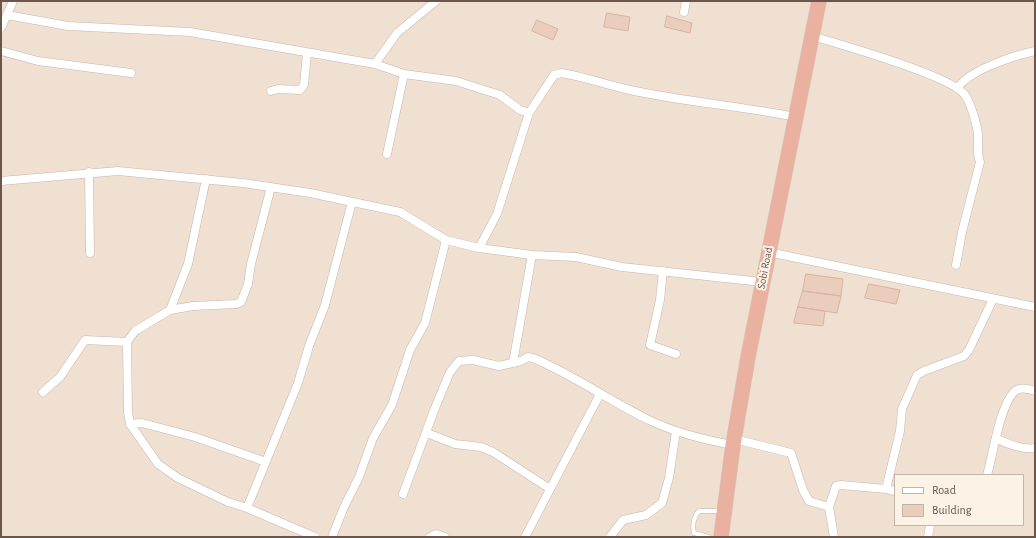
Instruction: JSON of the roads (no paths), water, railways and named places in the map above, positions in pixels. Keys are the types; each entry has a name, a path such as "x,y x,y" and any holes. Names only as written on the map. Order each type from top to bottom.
{"highway":[{"name":"Sobi Road","path":"721,537 733,442 762,282 818,1"}],"street":[{"path":"1,28 13,1"},
{"path":"375,64 397,33 436,1"},
{"path":"684,12 686,1"},
{"path":"7,15 68,26 190,32 375,64 404,74 456,81 500,95 520,110 529,113"},
{"path":"812,36 871,53 958,87 966,96 978,134 976,153 980,162 962,232 956,265"},
{"path":"1,51 38,61 131,72"},
{"path":"958,87 962,82 993,64 1035,51"},
{"path":"271,91 278,89 300,90 304,85 307,53"},
{"path":"479,248 498,214 529,113 554,75 562,73 637,91 695,102 748,108 796,117"},
{"path":"386,154 404,74"},
{"path":"1,181 89,172 118,171 271,187 310,193 400,212 446,240 479,248 532,255 576,257 622,267 762,282"},
{"path":"89,172 90,253"},
{"path":"170,310 188,264 206,179"},
{"path":"271,187 251,264 248,284 241,302 236,304 193,306 170,310 135,331 127,342 128,412 130,424 158,464 178,478 228,502 247,508 315,537"},
{"path":"247,508 298,383 309,346 325,305 352,202"},
{"path":"332,537 359,477 372,438 392,405 410,350 425,323 446,240"},
{"path":"768,252 1035,307"},
{"path":"512,363 532,255"},
{"path":"663,271 660,300 650,346 676,354"},
{"path":"886,488 900,431 902,409 917,375 964,356 969,350 993,299"},
{"path":"43,392 60,377 85,340 127,342"},
{"path":"403,494 450,372 459,361 473,360 499,366 528,357 563,372 652,422 676,431 702,439 733,442 791,453 803,490 809,501 829,507"},
{"path":"987,474 997,439 1000,421 1015,391 1024,388 1035,391"},
{"path":"525,537 600,394"},
{"path":"130,424 142,423 195,437 266,462"},
{"path":"610,537 623,520 646,515 662,503 673,460 676,431"},
{"path":"427,433 455,444 481,447 493,452 550,489"},
{"path":"997,439 1028,449 1035,448"},
{"path":"834,537 829,507 836,486 886,488 894,491"},
{"path":"928,537 930,526"},
{"path":"430,537 436,534 445,537"}],"lane":[{"path":"709,537 694,533 695,514 699,511 724,511"}]}
